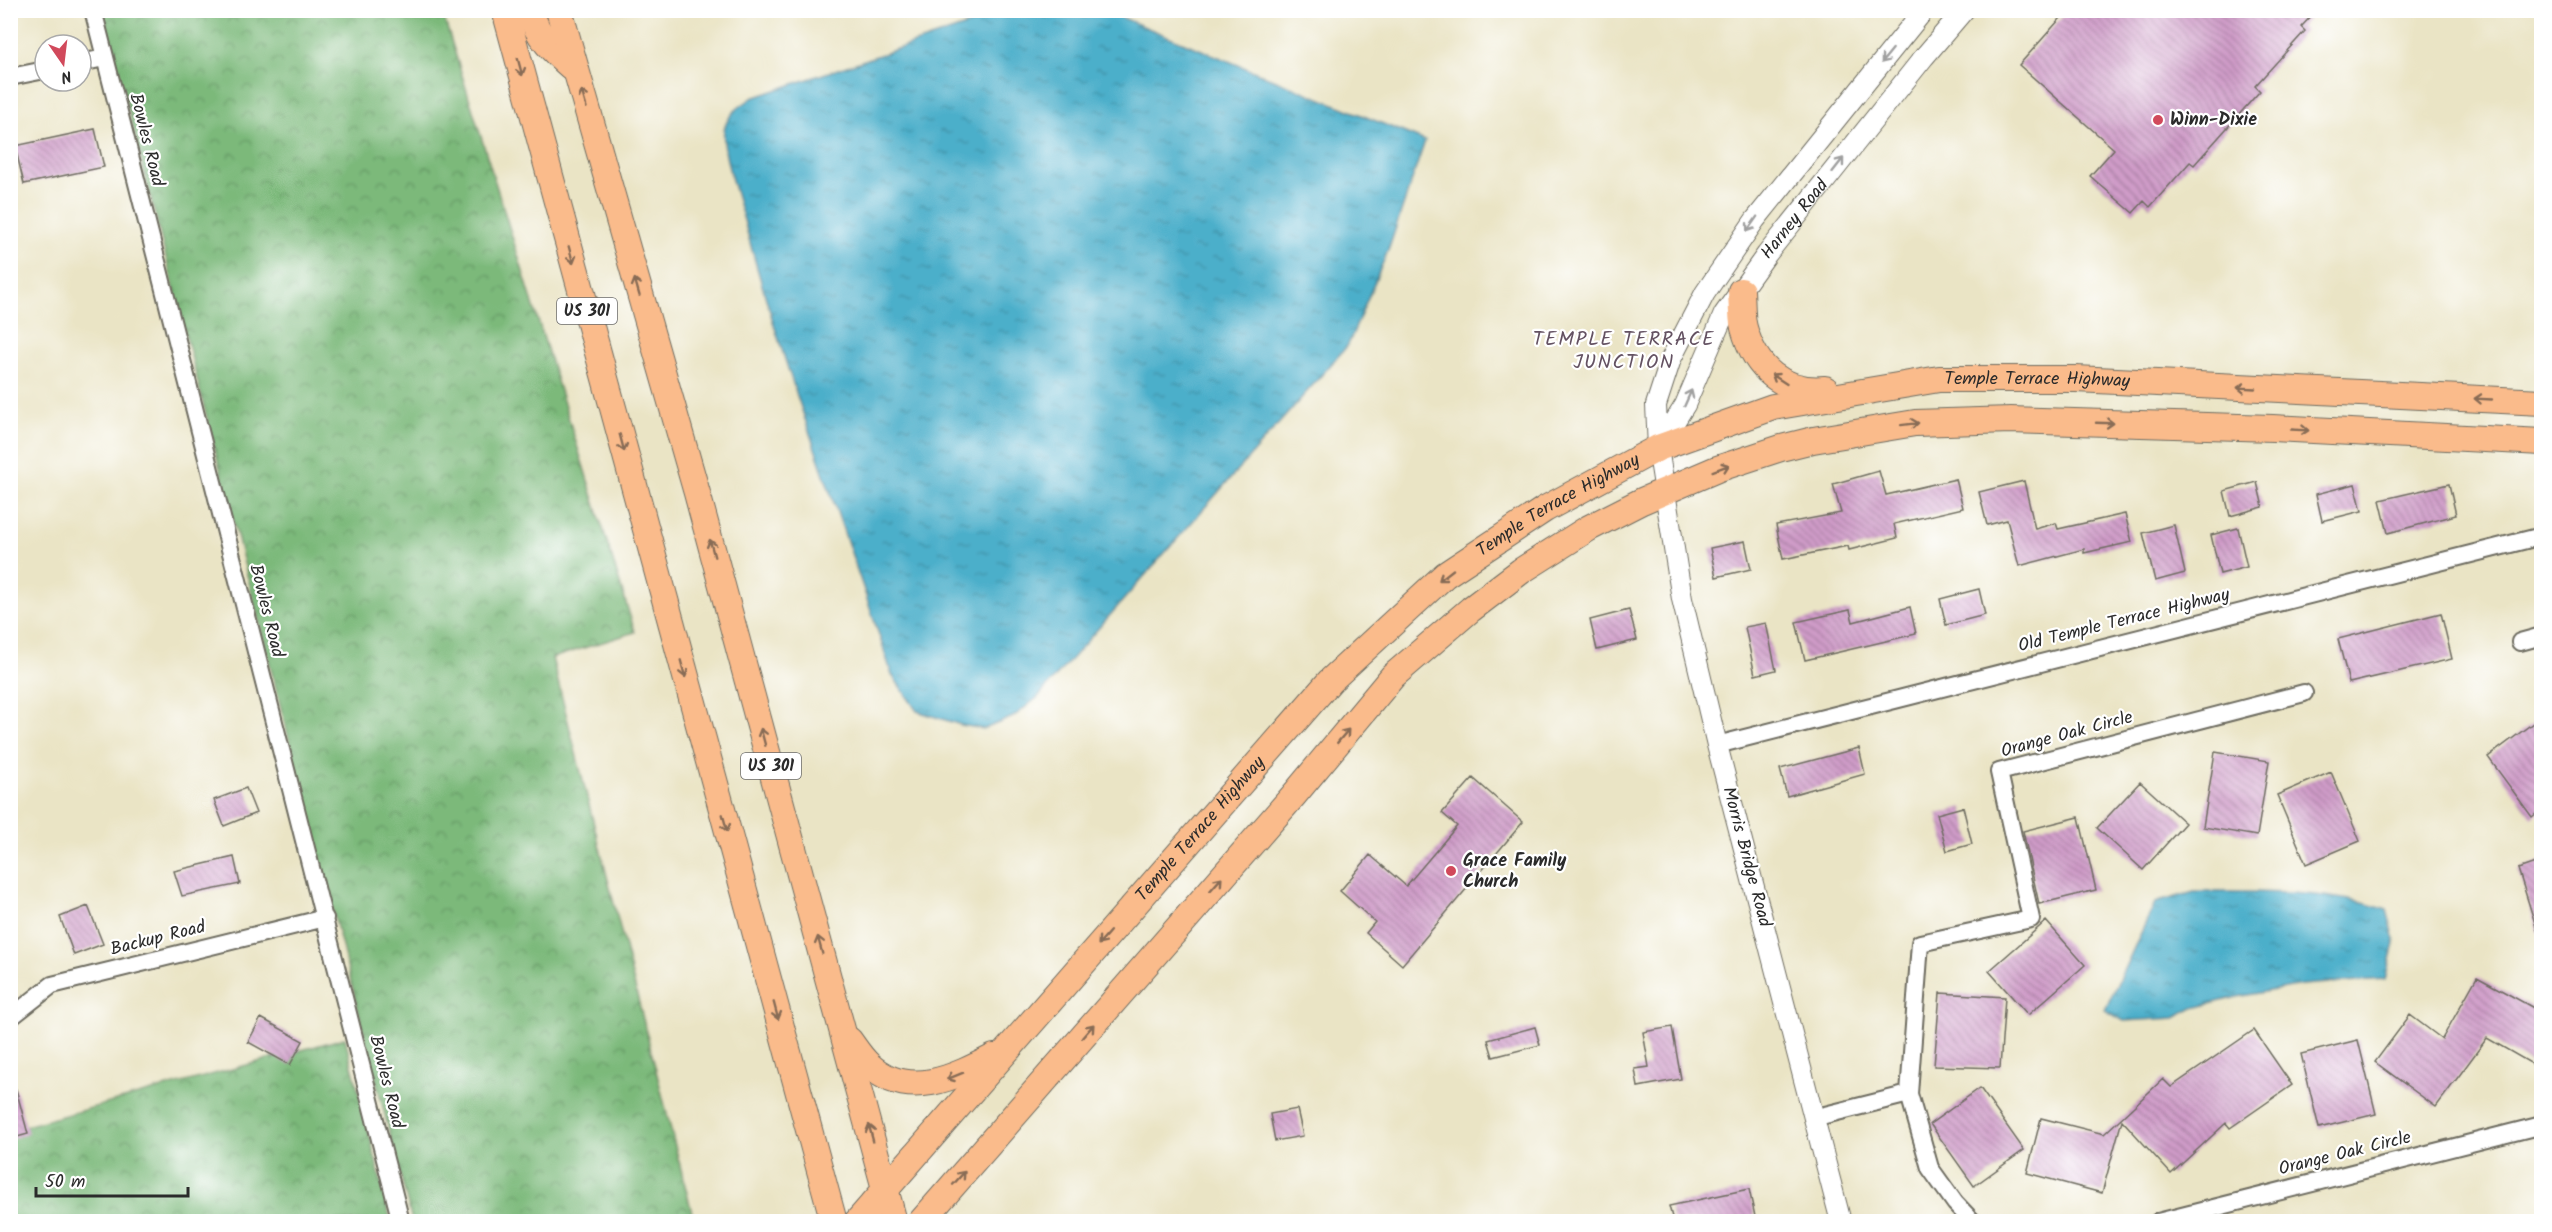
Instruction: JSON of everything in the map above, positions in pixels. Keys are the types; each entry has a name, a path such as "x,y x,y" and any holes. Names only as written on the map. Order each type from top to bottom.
{"main road":[{"name":"US 301","path":"505,10 834,1221"},
{"path":"530,10 538,33 551,50 576,71"},
{"name":"US 301","path":"559,10 697,493 894,1221"},
{"path":"1741,291 1743,326 1753,353 1767,371 1790,386 1808,390 1939,379"},
{"name":"Temple Terrace Highway","path":"857,1221 1322,690 1346,666 1445,575 1545,508 1658,448 1773,408 1939,379 2076,379 2541,402"},
{"name":"Temple Terrace Highway","path":"921,1221 1294,795 1393,676 1471,609 1521,571 1589,528 1666,490 1718,469 1781,448 1813,440 1915,423 2021,420 2273,428 2541,442"},
{"path":"844,1033 870,1066 892,1079 915,1084 933,1083 955,1077 1007,1050"}],"street":[{"name":"Bowles Road","path":"93,10 401,1221"},
{"name":"Harney Road","path":"1666,490 1658,448 1656,405 1671,359 1705,293 1755,220 1924,10"},
{"name":"Harney Road","path":"1658,448 1685,405 1724,314 1767,254 1964,10"},
{"path":"93,60 104,58"},
{"path":"10,77 33,72"},
{"name":"Morris Bridge Road","path":"1666,490 1682,599 1717,745 1841,1221"},
{"name":"Old Temple Terrace Highway","path":"1717,745 2541,536"},
{"path":"2520,642 2541,636"},
{"name":"Orange Oak Circle","path":"1973,1221 1954,1203 1930,1168 1909,1094 1920,943 2031,919 1999,772 2304,693"},
{"name":"Backup Road","path":"10,1018 52,985 325,918"},
{"path":"1813,1118 1909,1094"},
{"name":"Orange Oak Circle","path":"2158,1221 2541,1125"}],"green space":[{"path":"103,11 442,11 635,632 552,658 694,1221 412,1221"},
{"path":"345,1038 391,1221 11,1222 11,1130"}],"water":[{"path":"1010,11 1106,11 1425,141 1389,248 1348,345 1037,698 1013,717 984,729 961,725 917,711 892,675 777,335 731,175 725,150 724,131 731,115 752,98"},
{"path":"2194,892 2268,892 2316,895 2364,903 2387,910 2395,940 2385,979 2302,985 2237,997 2194,1008 2175,1018 2124,1021 2105,1010 2155,903"}],"building":[{"name":"Winn-Dixie","path":"2068,10 2317,10 2301,27 2305,31 2255,86 2260,91 2194,165 2190,162 2150,207 2144,201 2133,213 2090,176 2114,149 2019,65"},
{"path":"95,129 104,167 24,184 15,146"},
{"path":"1879,471 1886,495 1956,479 1963,508 1894,524 1897,538 1849,550 1848,546 1783,559 1776,525 1841,513 1833,484"},
{"path":"2024,481 2035,529 2056,523 2058,529 2125,514 2132,542 2084,553 2084,549 2019,566 2007,520 1987,525 1979,492"},
{"path":"2257,482 2263,507 2230,516 2224,491"},
{"path":"2355,484 2362,511 2322,521 2316,494"},
{"path":"2449,484 2456,515 2388,533 2380,500"},
{"path":"2174,525 2185,573 2155,581 2143,533"},
{"path":"2238,528 2247,567 2220,574 2211,535"},
{"path":"1745,541 1751,569 1716,577 1710,548"},
{"path":"1979,589 1985,615 1946,625 1940,599"},
{"path":"1910,607 1916,634 1805,660 1796,622 1850,610 1853,622"},
{"path":"1629,610 1637,640 1597,650 1590,620"},
{"path":"2441,613 2452,659 2349,683 2338,639"},
{"path":"1766,623 1776,670 1755,675 1745,627"},
{"path":"2541,717 2541,810 2532,817 2488,757"},
{"path":"1859,748 1865,774 1787,796 1780,769"},
{"path":"2215,752 2269,761 2257,836 2203,827"},
{"path":"2331,772 2360,841 2306,864 2277,795"},
{"name":"Grace Family Church","path":"1473,778 1523,822 1402,965 1366,933 1375,922 1340,891 1370,855 1406,886 1457,826 1442,813"},
{"path":"2140,782 2185,823 2143,870 2097,828"},
{"path":"246,788 256,813 224,826 214,800"},
{"path":"1963,807 1972,844 1947,851 1937,814"},
{"path":"2079,817 2096,890 2039,904 2023,831"},
{"path":"234,857 240,884 182,896 174,871"},
{"path":"2541,861 2541,933 2538,933 2518,869"},
{"path":"88,906 103,944 74,955 60,917"},
{"path":"2046,921 2085,965 2028,1015 1989,971"},
{"path":"2477,977 2541,1012 2541,1047 2532,1064 2487,1038 2436,1107 2375,1062 2410,1015 2442,1039"},
{"path":"1940,993 2005,997 2000,1068 1934,1066"},
{"path":"261,1018 303,1041 290,1065 248,1042"},
{"path":"1535,1027 1540,1045 1493,1057 1488,1040"},
{"path":"1672,1027 1681,1079 1638,1087 1635,1069 1649,1067 1643,1032"},
{"path":"2254,1030 2292,1085 2230,1128 2226,1123 2171,1174 2122,1120 2102,1193 2027,1173 2041,1118 2104,1134 2163,1079 2171,1087"},
{"path":"2358,1040 2376,1114 2319,1128 2301,1054"},
{"path":"1980,1088 2024,1150 1974,1186 1930,1124"},
{"path":"16,1089 28,1134 10,1139 10,1090"},
{"path":"1297,1109 1303,1136 1275,1141 1270,1114"},
{"path":"1749,1189 1756,1221 1673,1221 1669,1206"}],"place":[{"name":"Winn-Dixie","path":"2158,120"},
{"name":"Grace Family Church","path":"1451,871"}],"district":[{"name":"TEMPLE TERRACE JUNCTION","path":"1624,352"}]}
